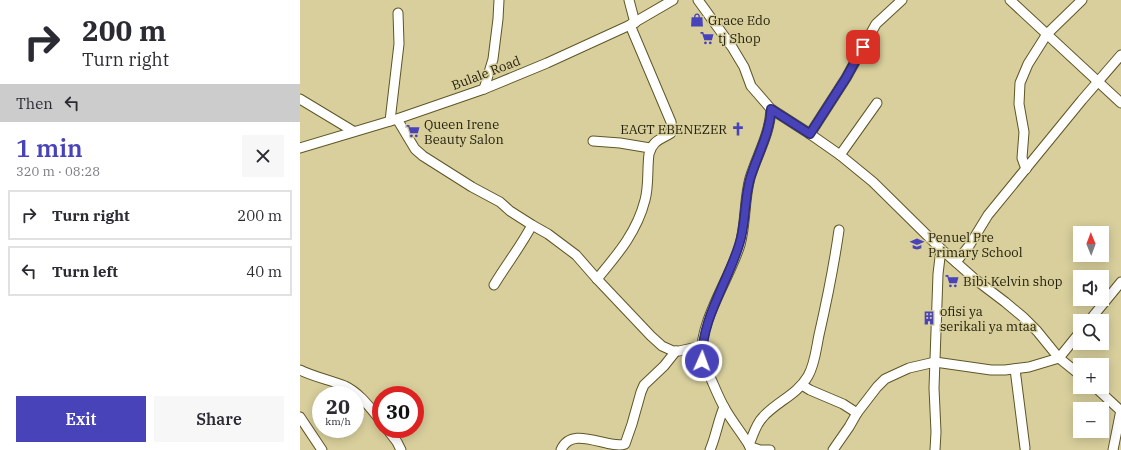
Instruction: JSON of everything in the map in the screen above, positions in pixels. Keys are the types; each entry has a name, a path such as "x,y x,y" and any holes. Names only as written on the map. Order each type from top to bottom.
{"street":[{"path":"484,89 493,60 499,0"},
{"path":"597,279 623,247 635,228 645,200 650,148 658,140 671,133 672,128 633,24 629,0"},
{"name":"Bulale Road","path":"300,148 394,120 484,89 548,63 633,24 673,0"},
{"path":"698,0 732,47 744,67 752,86 771,109 840,155 873,182 941,249 976,280 1038,330 1059,358 1073,369"},
{"path":"810,134 846,78 876,24 885,14 902,0"},
{"path":"1010,0 1121,103"},
{"path":"1026,169 1022,158 1024,132 1019,104 1020,83 1028,64 1047,34 1082,0"},
{"path":"398,13 399,44 394,120 415,149 423,156 472,187 500,202 532,225 548,234 576,255 597,279 662,346 672,351 676,351 702,346"},
{"path":"956,262 969,246 988,215 1097,81 1121,55"},
{"path":"300,99 353,131"},
{"path":"840,155 877,103"},
{"path":"770,450 761,450 750,447 724,407 702,361 702,346 705,330 740,244 750,178 770,124 771,109"},
{"path":"593,141 620,143 650,148"},
{"path":"494,285 522,244 532,225"},
{"path":"750,447 757,424 763,417 791,396 808,377 812,367 824,311 839,230"},
{"path":"935,450 936,432 934,388 938,274 941,249"},
{"path":"1095,314 1121,282"},
{"path":"832,450 849,428 857,413 869,397 885,380 909,368 935,362 992,370 1029,367 1059,358 1073,341"},
{"path":"561,450 563,444 568,441 575,440 619,448 625,444 644,385 664,366 676,351"},
{"path":"1015,369 1026,448"},
{"path":"300,370 312,376 346,387 364,401 372,410"},
{"path":"802,385 843,404 857,413"},
{"path":"1103,394 1121,410 1113,450"},
{"path":"710,450 714,442 720,416 724,407"},
{"path":"300,417 322,450"},
{"path":"394,438 401,450"}],"place":[{"name":"Grace Edo","path":"697,20"},
{"name":"tj Shop","path":"707,38"},
{"name":"EAGT EBENEZER","path":"738,129"},
{"name":"Queen Irene Beauty Salon","path":"413,131"},
{"name":"Penuel Pre Primary School","path":"917,244"},
{"name":"Bibi Kelvin shop","path":"952,281"},
{"name":"ofisi ya serikali ya mtaa","path":"929,318"}],"route":[{"path":"702,361 702,346 705,330 740,244 750,178 770,124 771,109 810,134 846,78 863,47"}]}
